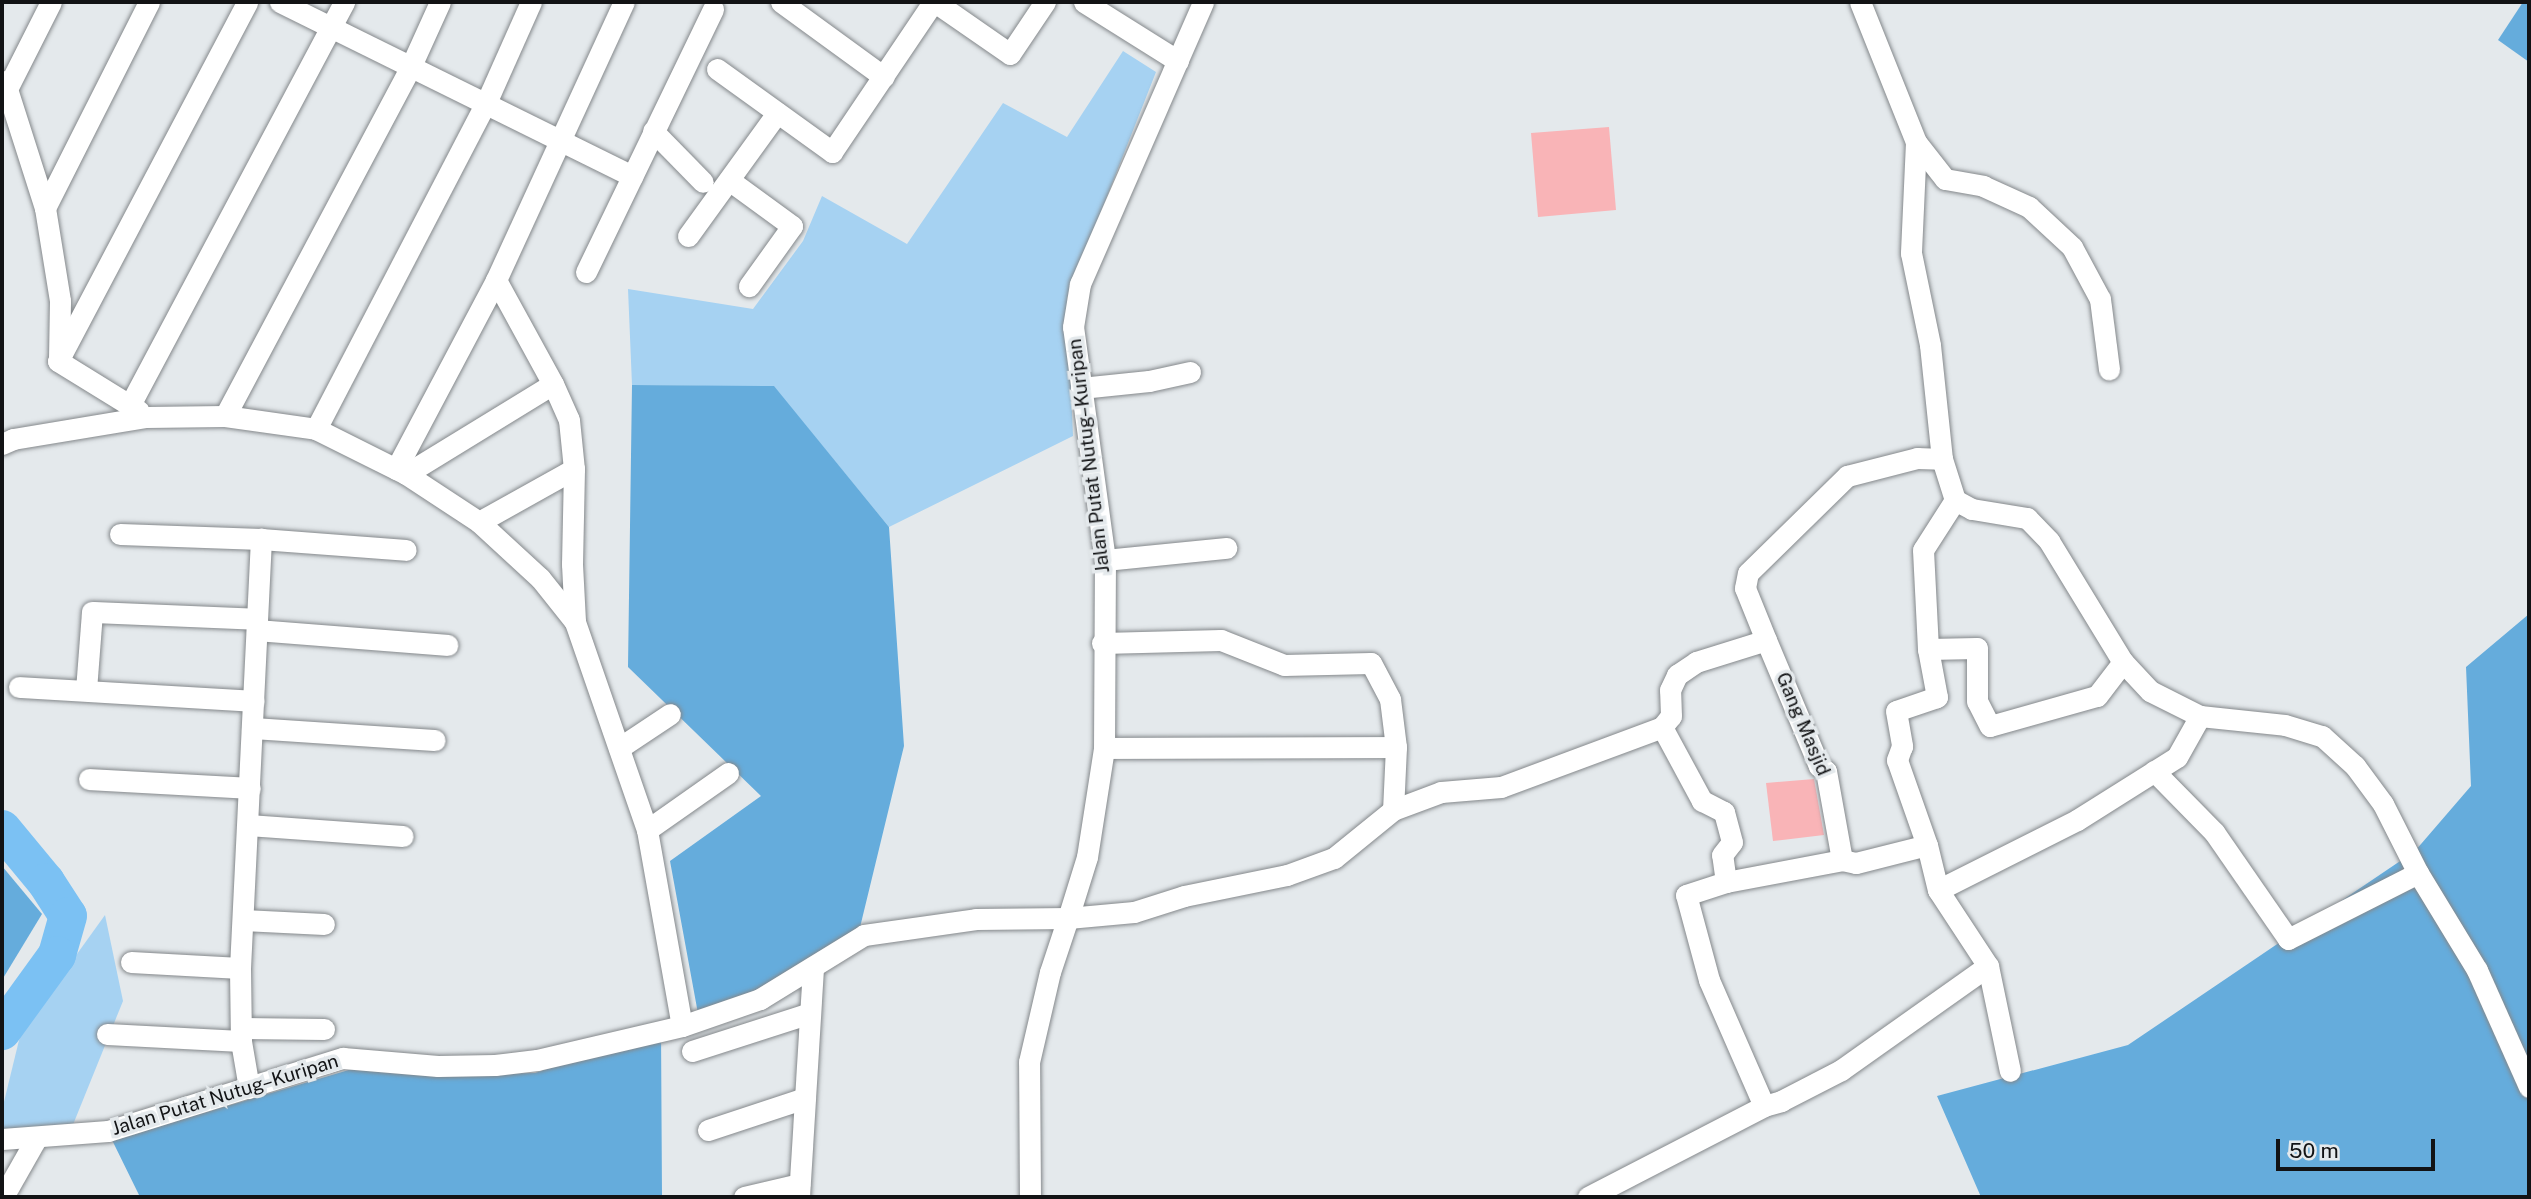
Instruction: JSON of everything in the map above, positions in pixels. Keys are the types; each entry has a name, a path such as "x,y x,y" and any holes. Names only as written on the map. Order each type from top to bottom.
{"street":[{"path":"51,2 4,85 45,208 60,300 58,361"},
{"path":"45,208 149,2"},
{"path":"58,361 247,2"},
{"path":"281,2 632,176"},
{"path":"138,410 344,2"},
{"path":"225,416 411,66 440,2"},
{"path":"316,429 486,103 531,2"},
{"path":"401,471 496,280 558,139 624,2"},
{"path":"781,2 884,77"},
{"path":"718,69 832,152 934,2 1010,54 1045,2"},
{"path":"1084,2 1178,61"},
{"name":"Jalan Putat Nutug–Kuripan","path":"5,1139 36,1139 108,1131 343,1058 438,1066 495,1065 537,1060 682,1026 760,999 864,935 888,929 976,919 1068,918 1087,858 1104,748 1102,643 1105,559 1073,327 1080,284 1203,2"},
{"path":"1860,2 1916,142 1945,179 1983,186 2029,207 2072,247 2100,299 2109,369"},
{"path":"586,272 713,9"},
{"path":"688,236 777,113"},
{"path":"653,131 703,182"},
{"path":"1916,142 1911,253 1930,345 1942,459 1955,500 1972,509 2026,518 2049,541 2123,662 2150,691 2200,716 2285,725 2322,736 2355,766 2384,804 2418,873 2477,970 2529,1087"},
{"path":"729,180 792,226 750,286"},
{"path":"496,280 553,384 569,420 574,470 572,564 575,622 647,830 682,1026"},
{"path":"58,361 138,410"},
{"path":"1081,388 1149,381 1190,372"},
{"path":"401,471 553,384"},
{"path":"2,443 138,410 225,416 316,429 401,471 479,522 540,578 575,622"},
{"name":"Gang Masjid","path":"1842,860 1826,771 1819,766 1745,588 1748,573 1847,476 1917,458 1942,459"},
{"path":"479,522 574,470"},
{"path":"1955,500 1923,550 1928,649 1937,697 1896,711 1902,746 1897,760 1927,845 1938,891 1988,966 2010,1070"},
{"path":"120,534 261,539 406,550"},
{"path":"249,1087 242,1035 240,968 261,539"},
{"path":"1105,559 1226,548"},
{"path":"86,690 92,612 257,624 447,645"},
{"path":"1102,643 1221,640 1284,665 1371,663 1390,699 1396,747 1393,810"},
{"path":"1030,1197 1029,1062 1050,972 1068,918 1134,912 1184,896 1287,875 1334,858 1393,810 1441,792 1501,787 1662,727 1671,716 1670,690 1677,674 1696,662 1766,640"},
{"path":"1928,649 1977,648 1977,701 1990,726 2097,696 2123,662"},
{"path":"19,687 254,701"},
{"path":"619,748 670,714"},
{"path":"1938,891 2077,820 2176,757 2200,716"},
{"path":"1662,727 1702,801 1724,812 1732,842 1722,855 1726,883"},
{"path":"252,728 435,740"},
{"path":"1104,748 1396,747"},
{"path":"2154,771 2214,832 2288,939 2418,873"},
{"path":"647,830 728,773"},
{"path":"89,779 250,788"},
{"path":"248,825 403,836"},
{"path":"1764,1106 1709,980 1686,895 1726,883 1842,860 1856,863 1927,845"},
{"path":"243,920 324,924"},
{"path":"131,962 240,968"},
{"path":"1588,1197 1764,1106 1781,1101 1841,1070 1988,966"},
{"path":"744,1197 800,1191 813,967"},
{"path":"692,1051 810,1013"},
{"path":"107,1034 242,1035 324,1029"},
{"path":"708,1130 805,1098"},
{"path":"3,1197 36,1139"}],"shaded area":[{"path":"2523,2 2529,2 2529,62 2498,40"},
{"path":"1123,51 1156,72 1067,298 1073,436 889,527 774,387 632,385 628,289 753,309 803,241 822,196 907,244 1003,103 1067,137"},
{"path":"632,385 774,386 889,527 904,746 855,948 699,1019 670,861 761,796 628,667"},
{"path":"2529,614 2529,1197 1981,1197 1937,1096 2128,1045 2415,851 2471,786 2466,667"},
{"path":"2,866 42,914 2,980"},
{"path":"105,915 123,1001 66,1142 2,1144 2,1110 21,1032"},
{"path":"661,1030 662,1197 140,1197 112,1140 369,1064 442,1075 535,1073"}],"building":[{"path":"1609,127 1616,210 1538,217 1531,133"},
{"path":"1814,779 1824,835 1773,841 1766,783"}],"waterway":[{"path":"2,829 46,882 68,916 57,955 2,1031"}]}
